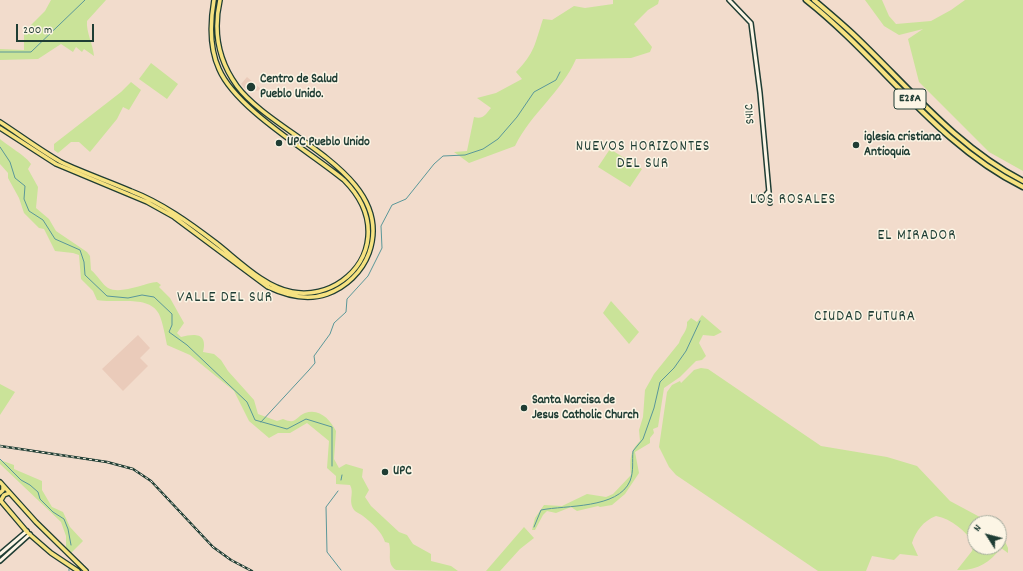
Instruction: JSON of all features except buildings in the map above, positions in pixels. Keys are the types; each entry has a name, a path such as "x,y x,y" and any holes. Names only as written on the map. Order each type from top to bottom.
{"highway":[{"name":"E28A","path":"806,0 851,38 902,87 964,142 982,156 1023,181"},
{"name":"E28A","path":"814,0 853,34 943,130 971,154 1004,177 1023,187"}],"main road":[{"path":"0,128 61,161 132,191 174,213 267,282 285,291 312,293 330,288 347,278 360,261 368,237 368,225 360,199 340,176 243,102 224,79 216,61 213,48 211,25 214,0"},
{"path":"0,122 16,136 56,164 147,202 174,217 262,283 276,291 296,297 310,297 326,294 339,289 348,283 362,267 370,251 373,224 365,200 349,177 258,107 237,86 224,66 217,41 217,16 220,0"},
{"path":"0,482 86,571"},
{"path":"0,493 3,490 3,486"},
{"path":"9,493 4,495 0,500 27,531 52,553 78,571"}],"street":[{"name":"S41C","path":"729,0 751,23 760,93 770,203"},
{"path":"760,197 764,197 768,192"},
{"path":"0,554 27,531"},
{"path":"0,561 30,534"}],"shaded area":[{"name":"Centro de Salud Pueblo Unido.","path":"247,77 262,90 248,92 241,84"},
{"path":"138,335 150,348 140,358 148,366 123,391 102,369"}],"green space":[{"path":"51,0 106,0 87,21 94,56 84,49 82,52 76,47 73,52 61,44 38,59 0,60 0,49 24,50 24,32 45,11"},
{"path":"613,0 659,0 658,4 648,10 634,24 652,47 650,52 631,58 576,59 570,71 529,123 515,146 469,163 454,152 467,151 474,117 482,117 491,108 477,98 496,93 522,79 516,72 531,53 543,19 552,20 574,6 585,8 613,4"},
{"path":"865,0 882,0 889,16 896,24 931,21 965,0 1023,0 1023,171 989,152 919,82 908,39 923,29 899,35 884,26"},
{"path":"151,63 178,84 167,99 139,79"},
{"path":"131,82 141,90 129,110 123,107 117,119 90,152 79,142 71,142 58,153 54,150 54,144 121,92"},
{"path":"0,139 31,164 28,169 38,187 36,208 49,219 56,231 87,252 90,256 91,270 106,287 113,290 119,290 157,282 161,285 159,287 170,298 184,323 177,333 181,337 195,335 202,338 204,341 203,352 214,354 221,360 228,371 254,400 258,414 277,421 283,419 293,421 305,413 315,412 328,419 336,431 334,459 339,468 346,464 363,469 362,477 369,490 365,497 371,506 399,532 407,535 413,544 431,554 431,561 451,566 458,571 396,570 390,561 389,543 385,542 376,528 369,521 355,511 351,501 352,491 350,485 336,484 336,476 327,468 329,441 307,423 290,433 278,433 269,438 249,421 234,391 190,355 167,345 159,314 154,308 148,304 140,302 97,300 93,291 81,279 79,255 55,251 44,229 39,228 24,213 19,198 8,178 8,173 0,164"},
{"path":"610,149 642,169 630,187 598,167"},
{"path":"611,301 639,332 629,344 603,313"},
{"path":"702,315 722,332 714,336 703,335 699,343 706,356 702,360 696,361 680,377 664,388 658,427 653,429 654,433 650,438 650,443 635,452 639,473 625,494 612,505 598,506 577,511 571,507 556,513 547,511 543,515 535,530 532,530 535,518 544,505 562,506 587,494 606,497 613,494 631,475 630,465 632,453 640,441 639,430 643,417 645,390 654,374 679,343 686,328 687,322 691,318 697,322"},
{"path":"701,368 708,369 821,446 887,457 917,466 950,501 976,515 967,515 967,534 953,523 936,516 924,524 918,531 912,543 918,556 900,554 894,560 872,556 866,571 818,571 676,475 669,467 659,447 667,392 672,385 680,381 681,383 694,370"},
{"path":"0,384 15,392 0,415"},
{"path":"0,460 14,465 14,469 42,481 42,490 52,507 63,512 70,527 83,541 70,554 66,549 66,536 61,522 0,464"},
{"path":"524,527 534,538 520,549 500,571 486,571"},
{"path":"969,555 995,555 987,562 977,567 957,570"}],"waterway":[{"path":"0,52 31,52 85,0"},
{"path":"261,422 315,363 314,356 330,334 334,323 346,312 347,299 368,276 382,248 381,226 392,205 406,199 434,164 443,156 465,155 483,149 498,139 517,117 534,92 556,80 560,72"},
{"path":"0,147 10,162 15,178 25,186 24,199 29,211 43,220 55,239 80,250 84,262 85,275 107,296 128,298 142,295 154,297 172,314 172,325 169,332 187,345 247,402 255,420 287,429 306,419 332,427 332,466"},
{"path":"534,527 541,510 603,501 615,497 624,490 631,477 633,451 643,439 654,408 660,382 674,368 686,351 700,321"},
{"path":"0,459 21,480 38,492 40,499 53,512 64,519 68,529 71,545"},
{"path":"341,480 342,475"},
{"path":"338,491 326,507 327,552 341,570"}],"railway":[{"path":"0,446 107,462 133,469 151,481 213,547 231,560 252,571"}],"place":[{"name":"Centro de Salud Pueblo Unido.","path":"251,87"},
{"name":"UPC Pueblo Unido","path":"279,143"},
{"name":"iglesia cristiana Antioquia","path":"856,145"},
{"name":"Santa Narcisa de Jesus Catholic Church","path":"524,408"},
{"name":"UPC","path":"385,472"}],"district":[{"name":"NUEVOS HORIZONTES DEL SUR","path":"643,156"},
{"name":"LOS ROSALES","path":"793,201"},
{"name":"EL MIRADOR","path":"917,237"},
{"name":"VALLE DEL SUR","path":"225,299"},
{"name":"CIUDAD FUTURA","path":"865,318"}]}
